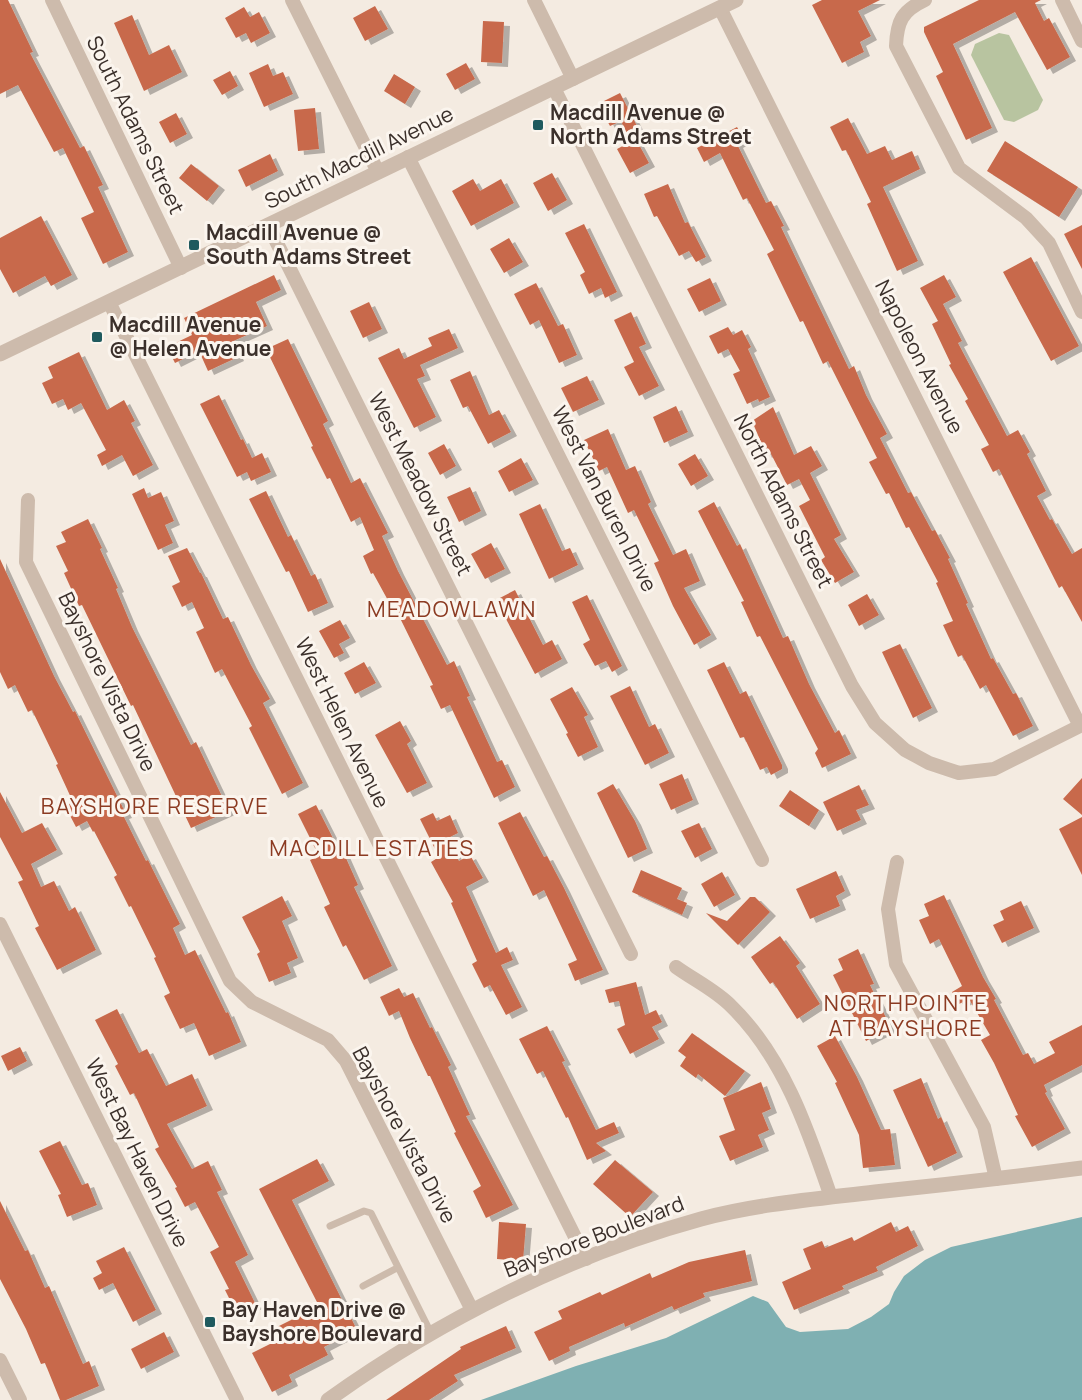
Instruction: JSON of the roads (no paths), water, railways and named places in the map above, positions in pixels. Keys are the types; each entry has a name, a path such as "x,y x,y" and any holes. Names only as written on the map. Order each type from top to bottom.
{"street":[{"name":"South Adams Street","path":"52,0 181,268"},
{"path":"292,0 378,172"},
{"path":"534,0 573,79"},
{"name":"South Macdill Avenue","path":"0,354 736,0"},
{"path":"926,0 915,5 900,18 896,46 959,168 1026,218 1049,243 1082,312"},
{"path":"1062,0 1082,41"},
{"name":"Napoleon Avenue","path":"720,8 1080,726"},
{"name":"North Adams Street","path":"554,88 846,675 875,723 905,750 929,763 959,774 994,770 1080,726"},
{"name":"West Van Buren Drive","path":"408,158 762,860"},
{"name":"West Meadow Street","path":"268,225 631,954"},
{"name":"West Helen Avenue","path":"109,302 586,1259"},
{"name":"Bayshore Vista Drive","path":"28,500 26,562 230,981 252,1002 328,1040 346,1061 472,1310"},
{"path":"897,862 888,909 896,964 984,1127 996,1179"},
{"name":"West Bay Haven Drive","path":"0,924 237,1400"},
{"path":"676,968 731,1005 757,1035 787,1086 807,1127 831,1197"},
{"name":"Bayshore Boulevard","path":"327,1400 472,1310 528,1283 645,1236 702,1219 764,1206 1082,1168"},
{"path":"0,1360 20,1400"}],"lane":[{"path":"330,1226 364,1211 371,1213 431,1334"},
{"path":"363,1286 397,1268"}],"water":[{"path":"1082,1217 1082,1400 481,1400 576,1366 666,1338 753,1296 768,1302 786,1327 800,1332 848,1329 889,1304 904,1276 925,1260 951,1247"}],"place":[{"name":"Macdill Avenue @ North Adams Street","path":"538,125"},
{"name":"Macdill Avenue @ South Adams Street","path":"194,245"},
{"name":"Macdill Avenue @ Helen Avenue","path":"97,337"},
{"name":"Bay Haven Drive @ Bayshore Boulevard","path":"210,1322"}],"district":[{"name":"MEADOWLAWN","path":"452,609"},
{"name":"BAYSHORE RESERVE","path":"155,806"},
{"name":"MACDILL ESTATES","path":"372,848"},
{"name":"NORTHPOINTE AT BAYSHORE","path":"906,1016"}]}
